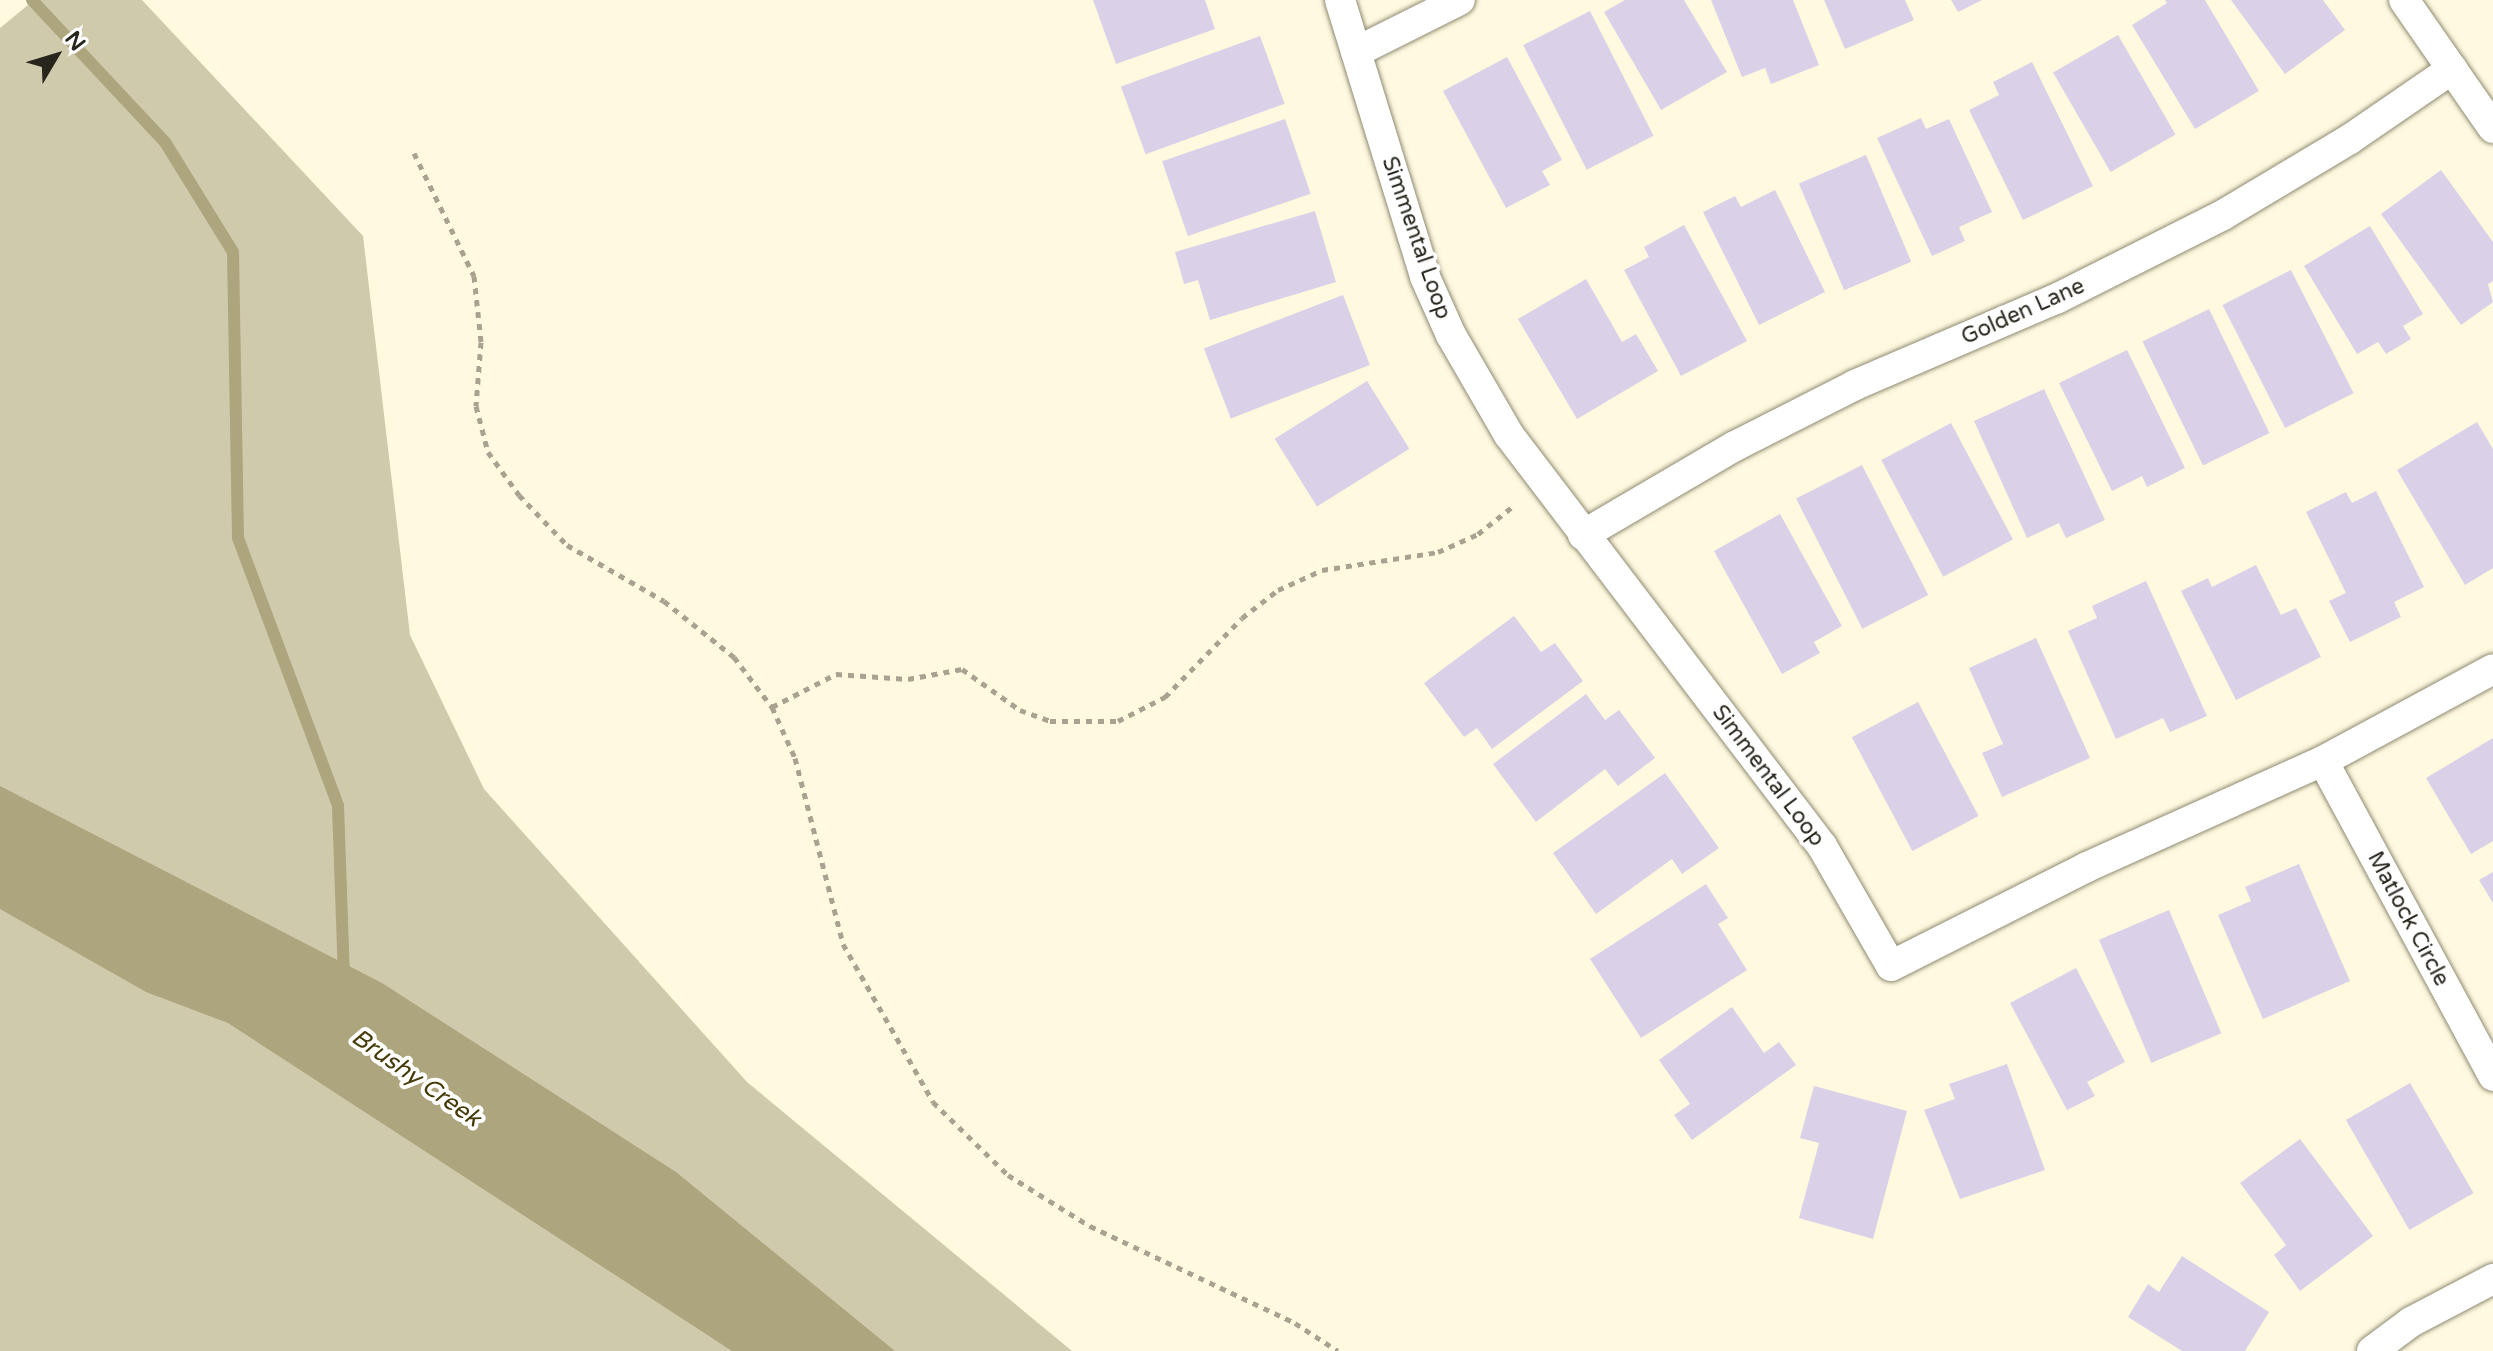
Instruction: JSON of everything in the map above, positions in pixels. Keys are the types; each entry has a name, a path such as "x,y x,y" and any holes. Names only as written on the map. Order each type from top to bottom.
{"street":[{"name":"Simmental Loop","path":"1340,0 1425,277 1451,335 1509,435 1822,846 1891,966 2087,867 2323,761 2493,669"},
{"path":"1356,52 1460,0"},
{"path":"2404,0 2493,128"},
{"name":"Golden Lane","path":"1583,535 1735,446 1855,385 2056,299 2223,215 2350,139 2452,69"},
{"name":"Matlock Circle","path":"2323,761 2493,1076"},
{"path":"2372,1351 2411,1322 2493,1279"}],"path":[{"path":"414,153 474,276 481,342 476,406 488,452 519,495 567,545 664,601 734,657 772,707 795,758 843,944 933,1102 1008,1175 1090,1226 1295,1323 1338,1351"},
{"path":"772,707 836,674 908,679 962,669 1020,710 1050,721 1118,721 1165,697 1242,618 1278,590 1322,570 1438,552 1478,534 1512,507"}],"shaded area":[{"path":"34,0 142,0 363,236 410,635 484,789 747,1082 1072,1351 0,1351 0,28"}],"water":[{"name":"Brushy Creek","path":"0,786 382,983 676,1172 895,1351 732,1351 228,1023 146,992 0,909"}],"building":[{"path":"1093,0 1205,0 1215,29 1116,64"},
{"path":"1625,0 1684,0 1727,72 1661,110 1604,12"},
{"path":"1711,0 1793,0 1819,65 1771,84 1765,68 1742,77"},
{"path":"1824,0 1905,0 1914,20 1845,49"},
{"path":"1951,0 1982,0 1958,12"},
{"path":"2165,0 2205,0 2259,91 2195,129 2132,25 2167,3"},
{"path":"2231,0 2323,0 2345,30 2285,74"},
{"path":"1590,11 1654,136 1587,170 1523,45"},
{"path":"2118,35 2176,135 2111,172 2053,72"},
{"path":"1260,36 1285,104 1146,154 1121,87"},
{"path":"1507,57 1562,160 1542,171 1550,185 1506,208 1443,91"},
{"path":"2032,62 2093,186 2023,220 1969,110 1999,95 1993,82"},
{"path":"1921,118 1926,129 1949,119 1992,212 1959,227 1965,241 1932,256 1877,138"},
{"path":"1285,119 1311,194 1188,236 1162,161"},
{"path":"1866,155 1911,262 1844,290 1799,184"},
{"path":"2441,170 2493,242 2493,281 2488,284 2493,302 2461,325 2381,214"},
{"path":"1775,190 1825,292 1759,325 1703,212 1735,196 1741,207"},
{"path":"1315,211 1336,282 1210,320 1198,280 1184,284 1175,252"},
{"path":"1684,225 1747,341 1681,376 1624,270 1649,257 1644,247"},
{"path":"2370,226 2423,314 2403,326 2411,339 2386,354 2378,342 2357,354 2304,266"},
{"path":"2291,270 2354,393 2285,428 2222,305"},
{"path":"1586,279 1622,342 1636,334 1658,371 1577,419 1518,319"},
{"path":"1343,295 1370,365 1231,418 1204,348"},
{"path":"2209,309 2269,433 2203,465 2142,341"},
{"path":"2127,350 2185,468 2147,487 2142,476 2112,491 2059,383"},
{"path":"1367,381 1409,449 1317,507 1275,439"},
{"path":"2044,389 2105,520 2066,538 2059,523 2027,538 1974,421"},
{"path":"2477,422 2493,449 2493,568 2465,585 2397,470"},
{"path":"1951,423 2013,540 1943,577 1881,460"},
{"path":"1862,465 1928,595 1862,629 1796,499"},
{"path":"2376,491 2424,587 2394,602 2401,617 2350,642 2329,601 2346,593 2306,512 2346,492 2352,503"},
{"path":"1780,514 1842,626 1814,642 1820,653 1782,674 1714,551"},
{"path":"2256,565 2281,615 2296,608 2321,657 2236,700 2181,591 2208,578 2212,587"},
{"path":"2146,581 2207,716 2170,732 2163,718 2116,739 2068,631 2097,618 2092,606"},
{"path":"1514,616 1541,652 1555,643 1583,681 1492,749 1477,728 1464,737 1424,683"},
{"path":"2036,638 2090,758 2002,797 1982,753 2003,744 1969,668"},
{"path":"1586,694 1605,720 1619,710 1655,758 1618,786 1605,769 1536,822 1493,764"},
{"path":"1918,702 1979,816 1912,851 1852,737"},
{"path":"2493,738 2493,841 2471,854 2426,778"},
{"path":"1665,773 1719,848 1682,874 1672,859 1596,914 1553,853"},
{"path":"2299,864 2350,981 2263,1019 2218,915 2251,901 2245,887"},
{"path":"2493,872 2493,903 2479,880"},
{"path":"1706,884 1728,918 1718,924 1747,970 1641,1038 1590,959"},
{"path":"2169,910 2221,1033 2151,1063 2099,940"},
{"path":"2076,968 2125,1062 2087,1082 2095,1096 2067,1110 2010,1003"},
{"path":"1732,1007 1764,1053 1779,1042 1796,1065 1692,1140 1674,1115 1690,1104 1659,1060"},
{"path":"2007,1064 2045,1170 1960,1199 1924,1110 1955,1099 1949,1084"},
{"path":"2410,1083 2474,1193 2409,1230 2346,1120"},
{"path":"1814,1086 1907,1111 1873,1239 1799,1218 1819,1143 1800,1138"},
{"path":"2300,1139 2373,1236 2300,1291 2274,1255 2286,1245 2240,1183"},
{"path":"2182,1256 2269,1312 2245,1351 2182,1351 2128,1317 2148,1284 2159,1292"}],"waterway":[{"path":"32,0 165,142 233,252 238,538 338,806 344,979"}]}
